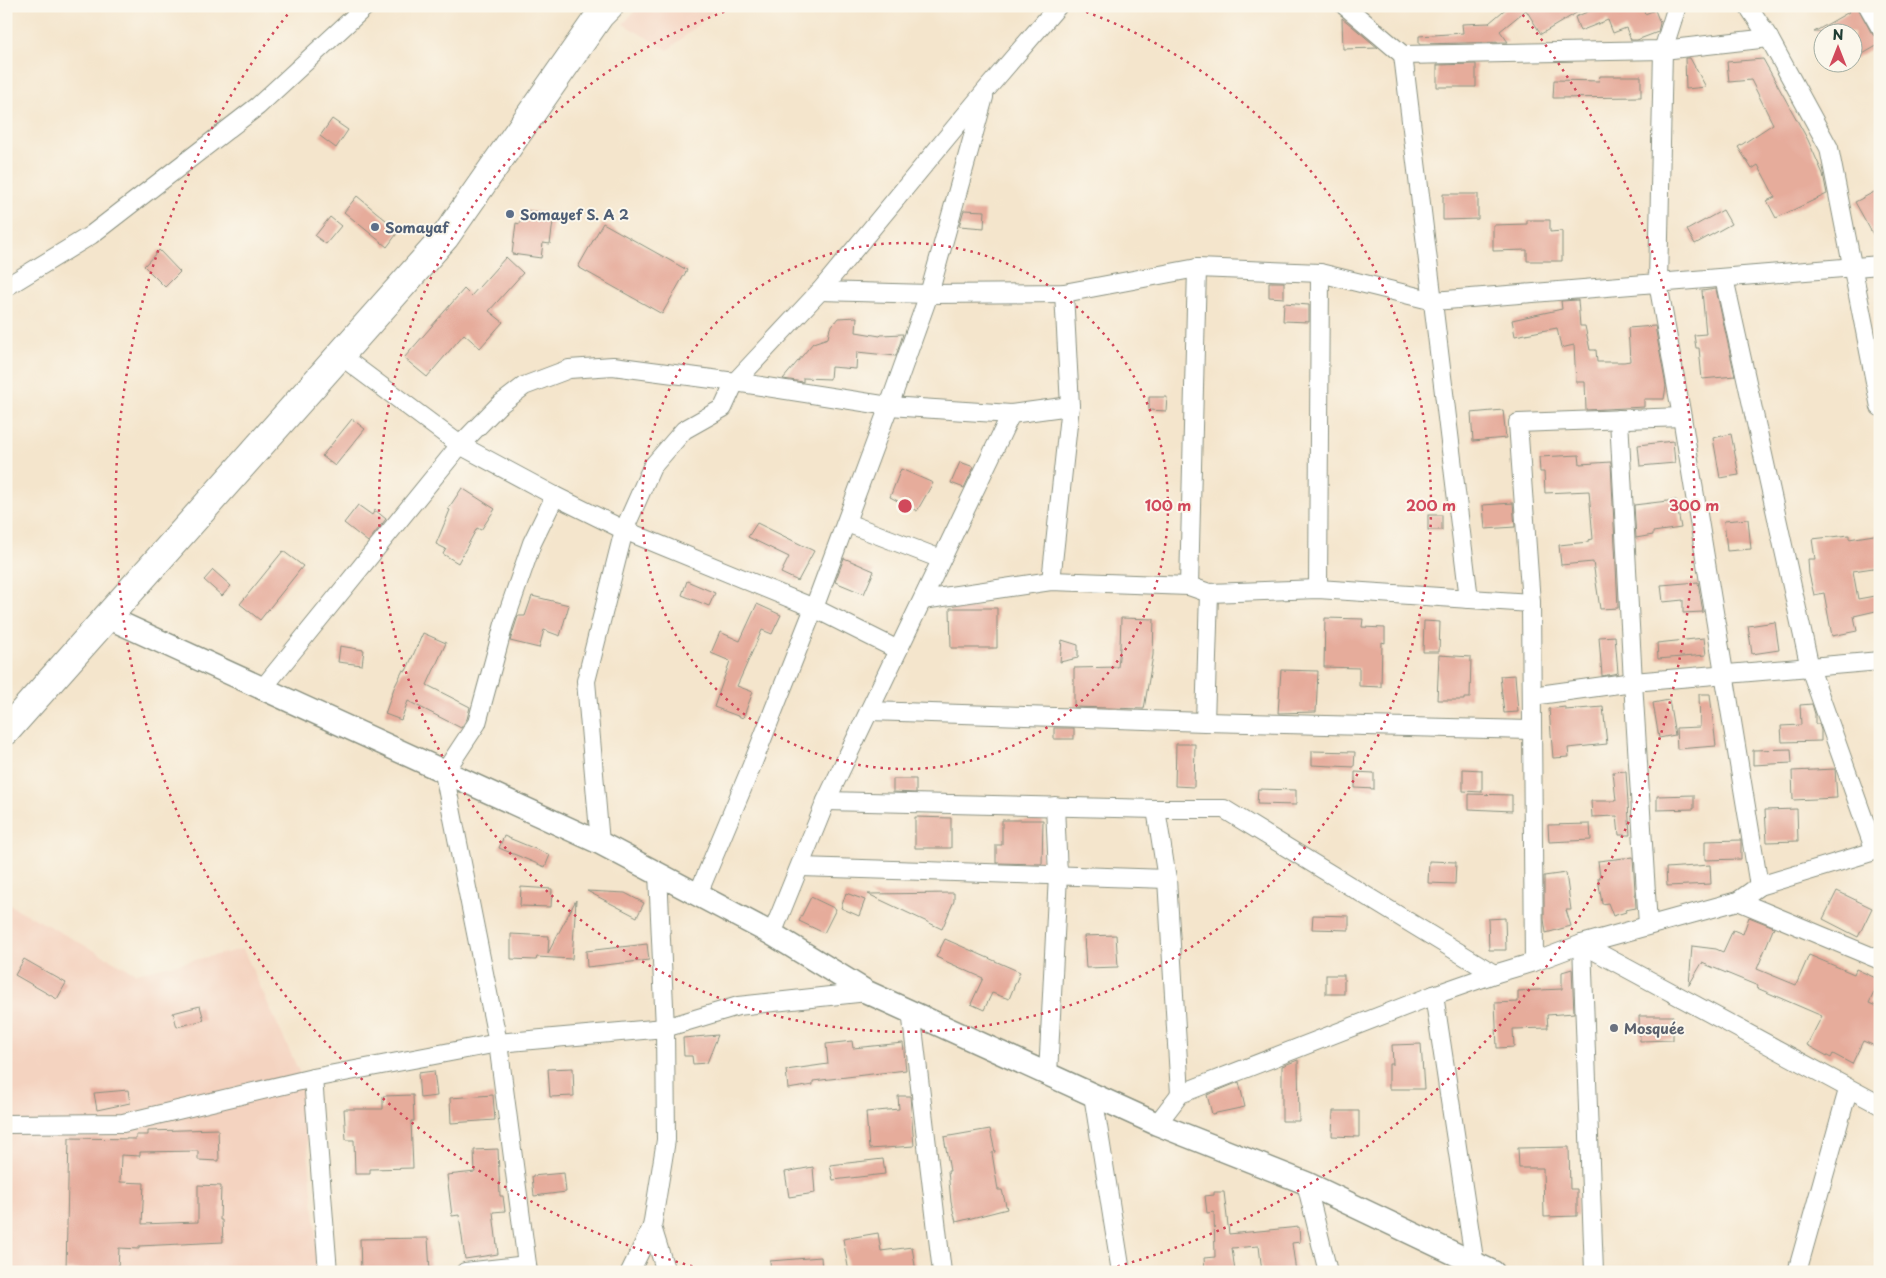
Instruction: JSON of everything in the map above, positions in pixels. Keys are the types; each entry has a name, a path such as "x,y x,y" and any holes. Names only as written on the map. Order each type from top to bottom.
{"main road":[{"path":"6,731 445,237 608,6"}],"street":[{"path":"6,287 91,235 258,106 366,6"},
{"path":"600,843 586,681 624,530 652,467 684,430 723,408 735,382 820,291 1058,6"},
{"path":"1345,6 1403,55 1664,50 1769,38"},
{"path":"1676,6 1664,50 1658,283 1682,417 1759,886"},
{"path":"1748,6 1769,38 1829,148 1880,407"},
{"path":"1868,6 1880,27"},
{"path":"1403,55 1469,599"},
{"path":"698,894 750,770 814,608 889,406 929,294 986,90"},
{"path":"820,291 929,294 1064,293 1197,268 1320,273 1434,301 1880,265"},
{"path":"1189,586 1197,268"},
{"path":"1318,589 1320,273"},
{"path":"1157,1124 1180,1094 1434,995 1582,944 1738,901 1759,886 1877,851 1810,668 1724,278"},
{"path":"1051,581 1070,406 1064,293"},
{"path":"341,356 460,445 555,496 624,530 814,608 898,650"},
{"path":"263,688 460,445 498,406 524,386 569,369 613,366 735,382 889,406 1011,414 1070,406"},
{"path":"772,934 801,867 826,801 1011,414"},
{"path":"1534,962 1531,603 1518,423 1682,417"},
{"path":"1619,419 1648,925"},
{"path":"465,1272 527,1268 498,1043 444,773 477,724 504,624 532,543 555,496"},
{"path":"846,523 941,559"},
{"path":"923,600 1051,581 1189,586 1209,593 1318,589 1531,603"},
{"path":"1205,722 1209,593"},
{"path":"107,617 600,843 772,934 867,992 1157,1124 1306,1184 1481,1268"},
{"path":"1532,696 1633,682 1880,661"},
{"path":"869,711 1531,730"},
{"path":"826,801 1224,809 1494,974"},
{"path":"1048,1074 1058,875 1055,806"},
{"path":"1156,809 1167,879 1180,1094"},
{"path":"801,867 1167,879"},
{"path":"630,1272 652,1227 666,1140 665,1028 658,873"},
{"path":"1738,901 1880,960"},
{"path":"1582,944 1880,1106"},
{"path":"1582,944 1594,1272"},
{"path":"6,1124 123,1123 313,1078 498,1043 665,1028 738,1006 867,992"},
{"path":"1434,995 1481,1268"},
{"path":"911,1011 942,1272"},
{"path":"313,1078 328,1272"},
{"path":"1797,1272 1848,1090"},
{"path":"1093,1095 1121,1272"},
{"path":"1306,1184 1328,1272"},
{"path":"652,1227 666,1272"}],"shaded area":[{"path":"639,6 720,6 668,50 623,24"},
{"path":"6,903 136,973 243,949 301,1076 320,1272 6,1272"}],"building":[{"path":"1509,6 1588,6 1541,34 1526,10 1500,31 1508,42 1419,44 1419,36 1463,33 1462,24 1489,23"},
{"path":"1602,6 1642,6 1645,14 1655,10 1660,23 1658,32 1637,40 1631,40 1626,28 1613,33 1608,20 1580,31 1575,17"},
{"path":"1845,6 1857,6 1871,32 1874,36 1880,38 1880,44 1864,53 1864,22 1832,22 1849,12"},
{"path":"1342,18 1352,26 1378,48 1343,49"},
{"path":"1685,58 1690,58 1706,87 1686,89"},
{"path":"1763,59 1808,140 1823,174 1827,194 1776,218 1767,201 1775,197 1758,165 1752,169 1738,147 1773,124 1751,80 1729,82 1727,62"},
{"path":"1476,64 1476,87 1437,87 1437,65"},
{"path":"1600,76 1641,76 1641,97 1553,98 1554,80 1599,81"},
{"path":"332,119 348,130 336,148 320,136"},
{"path":"1880,189 1880,247 1855,202"},
{"path":"1443,194 1478,194 1478,219 1443,220"},
{"path":"357,196 399,231 387,247 344,212"},
{"path":"522,210 554,214 550,244 543,243 541,258 512,254 516,223 520,224"},
{"path":"964,210 985,211 984,228 959,226"},
{"path":"1723,210 1731,224 1695,244 1687,230"},
{"path":"330,217 341,226 326,244 315,236"},
{"path":"1527,220 1550,220 1550,232 1562,231 1562,261 1527,261 1527,250 1493,251 1493,225 1527,224"},
{"path":"603,223 687,270 662,314 578,267"},
{"path":"159,250 180,272 165,287 144,266"},
{"path":"506,257 523,273 489,311 503,322 480,348 464,334 427,377 404,358 464,289 471,296"},
{"path":"1269,282 1284,282 1284,298 1269,297"},
{"path":"1716,289 1735,376 1702,379 1699,348 1696,348 1694,335 1706,334 1702,291"},
{"path":"1578,300 1580,326 1585,326 1590,350 1596,350 1597,362 1630,361 1628,328 1655,326 1666,386 1664,399 1644,399 1644,407 1586,410 1585,382 1576,382 1574,345 1561,348 1557,328 1515,336 1512,320 1562,309 1561,301"},
{"path":"1284,303 1309,305 1309,322 1283,321"},
{"path":"857,317 856,332 880,336 903,334 896,356 857,352 856,369 831,367 830,379 803,378 803,382 783,379 813,343 828,338 830,328 838,318"},
{"path":"1149,397 1167,397 1166,411 1149,410"},
{"path":"1503,410 1506,438 1473,441 1471,413"},
{"path":"352,419 365,429 335,466 322,456"},
{"path":"1731,434 1739,475 1720,478 1713,438"},
{"path":"1673,441 1675,463 1640,466 1638,445"},
{"path":"1579,455 1580,464 1611,462 1618,608 1600,609 1593,562 1561,565 1559,545 1588,542 1588,540 1593,539 1589,491 1545,493 1544,472 1540,472 1539,457"},
{"path":"960,462 974,467 964,488 951,483"},
{"path":"901,469 933,483 917,511 890,497"},
{"path":"462,488 495,509 481,530 477,528 458,563 443,554 446,549 436,544 450,510 448,509"},
{"path":"1676,500 1681,528 1653,532 1653,535 1636,538 1634,505"},
{"path":"1513,503 1515,527 1485,529 1483,505"},
{"path":"358,505 372,515 375,510 386,519 368,542 344,523"},
{"path":"1428,515 1442,515 1442,530 1428,530"},
{"path":"1748,519 1751,549 1727,551 1724,521"},
{"path":"757,523 814,551 798,581 781,573 789,557 748,537"},
{"path":"1880,534 1880,567 1853,571 1858,599 1880,595 1880,610 1854,616 1857,631 1832,636 1824,593 1814,595 1809,574 1808,559 1815,559 1812,539 1849,535 1849,539"},
{"path":"283,551 303,566 260,620 240,604"},
{"path":"844,558 874,571 864,594 835,582"},
{"path":"213,570 231,586 222,596 204,580"},
{"path":"687,581 715,593 709,606 682,595"},
{"path":"1698,582 1703,612 1683,613 1683,600 1663,602 1661,585"},
{"path":"532,596 569,605 560,636 544,630 539,648 510,641 518,616 525,616"},
{"path":"757,604 781,615 772,634 762,630 737,686 753,692 743,718 714,707 730,661 711,653 720,632 740,641"},
{"path":"950,608 997,608 997,648 951,648"},
{"path":"1121,618 1154,619 1153,655 1144,709 1074,707 1074,668 1118,667"},
{"path":"1325,618 1363,619 1362,627 1385,628 1385,643 1382,642 1381,687 1359,686 1359,668 1324,667"},
{"path":"1424,621 1440,622 1439,652 1423,652"},
{"path":"1775,622 1779,650 1752,654 1748,626"},
{"path":"423,633 446,643 427,685 470,707 467,719 461,728 408,701 401,720 385,714 394,688 403,670 406,671"},
{"path":"1615,636 1618,673 1602,676 1599,637"},
{"path":"1704,638 1706,655 1658,659 1657,643"},
{"path":"1062,640 1078,645 1078,658 1060,662"},
{"path":"340,646 364,650 362,665 338,662"},
{"path":"1439,655 1471,657 1470,698 1464,698 1464,700 1437,700"},
{"path":"1281,670 1318,671 1316,712 1278,713"},
{"path":"1515,675 1518,712 1504,713 1500,676"},
{"path":"1699,694 1710,694 1716,746 1677,749 1676,728 1700,727"},
{"path":"1669,700 1675,735 1659,738 1653,703"},
{"path":"1812,704 1815,724 1819,724 1821,730 1821,741 1782,742 1781,726 1801,725 1800,705"},
{"path":"1565,707 1565,710 1603,707 1607,744 1568,748 1569,757 1553,758 1549,709"},
{"path":"1054,728 1074,728 1074,739 1054,739"},
{"path":"1176,744 1195,744 1194,787 1175,786"},
{"path":"1791,749 1792,763 1753,765 1753,750"},
{"path":"1312,751 1355,752 1354,767 1312,765"},
{"path":"1463,769 1482,770 1482,792 1463,791"},
{"path":"1835,769 1837,798 1793,800 1792,771"},
{"path":"1626,771 1630,835 1619,835 1617,816 1592,817 1591,801 1616,801 1613,772"},
{"path":"1355,772 1374,773 1374,789 1355,788"},
{"path":"893,779 916,779 916,793 893,792"},
{"path":"1258,789 1296,790 1296,805 1257,804"},
{"path":"1469,794 1512,795 1512,811 1469,809"},
{"path":"1694,795 1694,809 1657,810 1657,796"},
{"path":"1797,809 1798,841 1767,842 1765,810"},
{"path":"915,817 951,818 951,848 915,848"},
{"path":"1002,820 1043,820 1042,864 996,863 996,845 1002,845"},
{"path":"1590,824 1591,840 1549,842 1548,825"},
{"path":"504,836 550,855 545,867 499,848"},
{"path":"1741,840 1741,859 1705,860 1705,841"},
{"path":"1633,857 1636,908 1625,910 1626,912 1613,916 1608,903 1602,904 1598,878 1600,878 1598,861"},
{"path":"1429,861 1456,862 1455,884 1428,883"},
{"path":"1710,865 1711,884 1667,886 1666,868"},
{"path":"1566,873 1571,910 1566,910 1571,926 1546,933 1544,919 1544,876"},
{"path":"521,887 552,889 551,907 520,906"},
{"path":"587,891 625,893 644,903 637,917"},
{"path":"1837,891 1872,908 1858,937 1823,919"},
{"path":"846,893 865,900 859,916 841,908"},
{"path":"954,893 954,901 942,929 868,894"},
{"path":"811,897 836,909 824,933 799,921"},
{"path":"576,900 572,959 537,957 536,960 511,959 511,934 549,936 548,953"},
{"path":"1313,915 1349,916 1349,930 1312,929"},
{"path":"1749,917 1774,927 1757,969 1796,985 1809,955 1854,974 1856,969 1880,980 1869,1003 1880,1008 1880,1048 1863,1041 1852,1064 1833,1054 1831,1058 1807,1045 1822,1016 1757,988 1758,986 1702,963 1689,985 1692,946 1716,949 1723,952 1733,930 1743,934"},
{"path":"1505,918 1506,950 1489,950 1488,919"},
{"path":"1116,935 1118,967 1086,968 1084,936"},
{"path":"945,939 1020,972 1009,999 992,993 984,1010 971,1004 983,978 936,957"},
{"path":"647,944 649,960 587,967 586,951"},
{"path":"24,959 66,983 57,999 15,975"},
{"path":"1572,969 1574,1013 1547,1015 1548,1028 1513,1029 1514,1047 1497,1048 1495,1003 1518,1002 1518,991 1562,989 1562,972"},
{"path":"1326,975 1344,975 1344,994 1326,994"},
{"path":"200,1006 204,1020 177,1027 173,1013"},
{"path":"1639,1016 1673,1016 1673,1040 1640,1041"},
{"path":"718,1035 707,1063 693,1064 692,1056 684,1056 683,1038"},
{"path":"852,1041 853,1048 903,1043 906,1070 813,1081 813,1085 788,1089 786,1070 828,1064 826,1044"},
{"path":"1421,1044 1424,1089 1389,1089 1389,1064 1393,1064 1392,1045"},
{"path":"1298,1060 1299,1121 1282,1121 1282,1066"},
{"path":"573,1068 574,1096 550,1097 548,1069"},
{"path":"434,1071 437,1096 420,1098 418,1073"},
{"path":"1239,1082 1245,1107 1212,1114 1207,1095"},
{"path":"128,1090 130,1103 97,1110 94,1093"},
{"path":"413,1095 414,1121 411,1121 413,1168 370,1169 370,1174 355,1174 354,1140 346,1140 344,1109 383,1109 383,1096"},
{"path":"493,1095 495,1120 451,1123 450,1098"},
{"path":"898,1096 910,1096 914,1146 869,1149 866,1112 899,1109"},
{"path":"1333,1111 1359,1111 1359,1137 1332,1136"},
{"path":"218,1129 219,1161 198,1160 198,1151 140,1152 140,1156 121,1155 120,1182 144,1183 142,1224 198,1222 198,1185 221,1186 220,1220 222,1220 223,1242 139,1246 139,1249 119,1248 118,1270 66,1269 69,1138 136,1139 136,1135 148,1135 148,1131"},
{"path":"990,1129 995,1152 992,1153 998,1190 1002,1190 1007,1209 956,1222 951,1202 948,1171 950,1171 944,1137"},
{"path":"1569,1147 1570,1189 1577,1189 1577,1216 1544,1217 1543,1168 1519,1168 1518,1148"},
{"path":"498,1149 500,1196 503,1196 505,1211 493,1212 498,1254 465,1259 459,1215 452,1216 447,1175 475,1172 474,1150"},
{"path":"883,1159 885,1174 833,1180 830,1165"},
{"path":"813,1167 815,1193 789,1197 785,1172"},
{"path":"564,1173 566,1192 534,1196 532,1176"},
{"path":"1214,1192 1224,1192 1229,1234 1299,1227 1300,1242 1292,1243 1296,1272 1262,1272 1259,1246 1232,1248 1235,1272 1205,1272 1204,1258 1215,1257 1214,1212 1207,1213 1205,1196 1214,1195"},
{"path":"878,1233 881,1251 912,1247 916,1272 849,1272 843,1239"},
{"path":"428,1238 430,1272 361,1272 360,1239"},
{"path":"821,1257 822,1272 771,1272 770,1261"}],"place":[{"name":"Somayef S. A 2","path":"510,214"},
{"name":"Somayaf","path":"375,227"},
{"name":"Mosquée","path":"1614,1028"}]}
